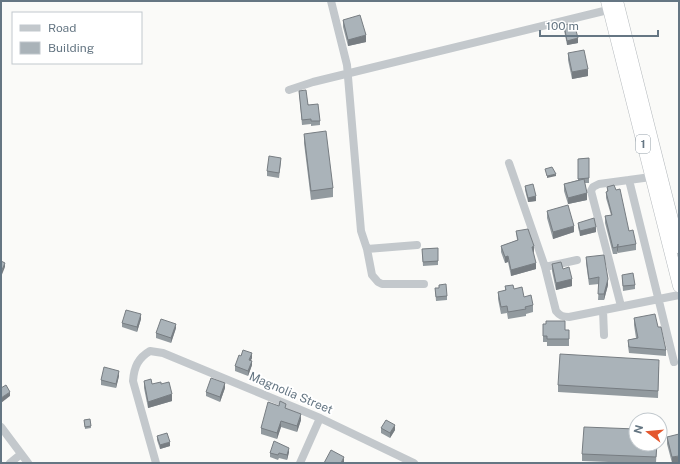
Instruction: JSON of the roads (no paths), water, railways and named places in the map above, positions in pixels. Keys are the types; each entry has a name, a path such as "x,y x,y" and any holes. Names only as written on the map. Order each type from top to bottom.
{"highway":[{"name":"1","path":"613,5 652,177 679,286"},
{"name":"1","path":"613,5 679,247"}],"street":[{"path":"331,1 346,59 360,221 372,274 378,282 382,284 424,284"},
{"path":"289,90 313,82 613,5"},
{"path":"509,163 545,267 556,311 559,315 569,317 679,295"},
{"path":"621,306 591,191 593,187 599,184 652,177"},
{"path":"628,180 674,362"},
{"path":"367,249 417,245"},
{"path":"545,267 577,260"},
{"path":"603,310 604,335"},
{"name":"Magnolia Street","path":"156,463 133,380 133,371 137,363 144,354 150,351 163,353 320,418 414,463"},
{"path":"300,463 320,418"},
{"path":"1,427 28,463"},
{"path":"10,463 21,454"}]}
